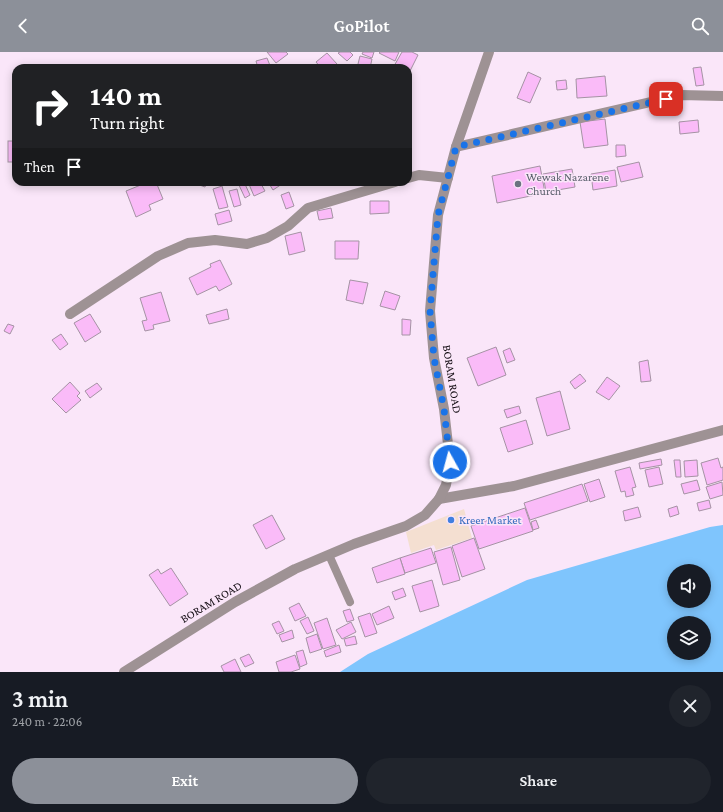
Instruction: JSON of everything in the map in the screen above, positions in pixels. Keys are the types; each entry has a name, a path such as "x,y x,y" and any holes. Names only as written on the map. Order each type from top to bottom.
{"street":[{"name":"BORAM ROAD","path":"124,672 235,602 295,569 354,544 406,526 425,515 439,499 446,485 450,462 444,409 434,358 430,311 438,215 456,147 489,52"},
{"path":"456,147 681,95 723,96"},
{"path":"412,177 419,175 448,178"},
{"path":"70,314 158,256 188,243 215,240 247,244 267,238 288,226 308,208 382,186"},
{"path":"439,499 514,486 723,430"}],"lane":[{"path":"329,555 350,602"}],"shaded area":[{"name":"Kreer Market","path":"464,509 472,538 436,550 434,545 411,553 406,532"}],"water":[{"path":"723,525 723,672 340,672 368,654 527,580 710,527"}],"building":[{"path":"267,52 286,52 288,54 276,63"},
{"path":"350,52 353,55 347,61 338,53"},
{"path":"363,52 374,52 372,58 362,54"},
{"path":"399,52 395,61 379,53"},
{"path":"402,52 412,52 418,55 412,67 412,64 395,64"},
{"path":"327,53 337,64 318,64 316,62"},
{"path":"360,56 372,59 371,64 358,64"},
{"path":"267,58 269,64 257,64 256,61"},
{"path":"701,67 704,85 696,86 693,68"},
{"path":"528,72 541,78 530,103 517,98"},
{"path":"605,76 607,96 577,98 576,79"},
{"path":"566,80 567,89 557,90 556,81"},
{"path":"605,119 608,145 584,148 580,122"},
{"path":"698,120 699,132 680,134 679,122"},
{"path":"8,141 12,141 12,162 8,162"},
{"path":"616,145 625,145 626,156 616,157"},
{"path":"639,162 643,177 621,182 617,167"},
{"name":"Wewak Nazarene Church","path":"540,166 545,193 497,203 492,176"},
{"path":"572,169 575,187 546,192 543,174"},
{"path":"615,170 617,186 593,190 591,174"},
{"path":"138,186 158,186 163,199 149,205 151,210 136,217 126,191"},
{"path":"222,186 228,207 219,209 213,189"},
{"path":"239,186 246,186 250,195 245,198"},
{"path":"250,186 262,186 265,191 254,196"},
{"path":"270,186 279,186 273,190"},
{"path":"237,189 241,205 234,207 229,191"},
{"path":"289,192 294,206 286,209 281,195"},
{"path":"370,201 389,201 389,213 370,214"},
{"path":"331,208 333,218 319,220 317,211"},
{"path":"229,210 232,221 218,225 215,214"},
{"path":"301,232 305,251 289,255 285,236"},
{"path":"335,241 359,241 358,259 335,259"},
{"path":"220,260 232,284 219,291 216,286 197,295 189,278 211,267 210,264"},
{"path":"350,280 368,283 363,304 346,300"},
{"path":"385,291 400,296 395,310 380,306"},
{"path":"161,292 170,321 153,325 154,329 145,331 142,321 147,320 140,298"},
{"path":"227,309 229,319 209,324 206,315"},
{"path":"90,314 101,332 85,342 74,323"},
{"path":"402,319 411,320 410,335 402,335"},
{"path":"8,324 14,326 10,334 4,331"},
{"path":"61,334 68,344 60,350 52,340"},
{"path":"496,347 506,375 478,386 467,358"},
{"path":"510,348 515,360 507,363 503,351"},
{"path":"648,360 651,381 641,382 639,362"},
{"path":"580,374 586,381 575,389 570,382"},
{"path":"607,377 620,386 609,400 596,392"},
{"path":"70,382 80,393 77,396 81,400 66,413 52,399"},
{"path":"97,383 102,389 90,398 85,391"},
{"path":"560,391 570,429 547,436 536,398"},
{"path":"519,406 521,413 507,418 504,410"},
{"path":"526,420 533,444 508,452 500,428"},
{"path":"718,458 721,468 723,467 723,480 707,485 701,463"},
{"path":"661,459 662,465 640,469 639,463"},
{"path":"674,460 680,460 681,477 676,477"},
{"path":"697,460 698,476 685,477 684,461"},
{"path":"630,467 636,487 632,488 634,495 626,497 625,491 621,492 615,471"},
{"path":"659,467 663,484 649,487 645,470"},
{"path":"599,479 605,497 590,502 584,484"},
{"path":"697,480 700,490 684,494 681,484"},
{"path":"722,482 723,495 710,499 706,487"},
{"path":"582,484 588,501 530,520 524,503"},
{"path":"709,500 711,508 699,511 697,503"},
{"path":"677,506 679,514 670,517 668,509"},
{"path":"638,507 641,517 625,521 623,511"},
{"path":"525,508 533,531 479,549 471,526"},
{"path":"272,515 285,539 266,549 253,525"},
{"path":"536,520 539,528 533,530 531,522"},
{"path":"474,538 485,569 462,577 452,546"},
{"path":"451,547 460,580 443,585 434,552"},
{"path":"431,548 436,563 405,573 400,558"},
{"path":"400,558 405,574 377,583 372,568"},
{"path":"171,568 188,594 170,606 149,575 158,569 161,574"},
{"path":"432,580 439,606 420,612 412,586"},
{"path":"403,588 406,596 395,600 392,592"},
{"path":"299,603 306,616 295,621 289,608"},
{"path":"389,606 394,618 377,625 372,614"},
{"path":"350,609 354,620 347,622 343,611"},
{"path":"370,613 377,633 365,637 358,617"},
{"path":"308,617 314,631 307,634 300,621"},
{"path":"327,618 336,645 323,649 314,623"},
{"path":"279,621 284,631 277,634 272,624"},
{"path":"351,622 356,632 342,639 336,630"},
{"path":"292,630 294,638 282,642 279,635"},
{"path":"317,634 322,649 310,653 306,638"},
{"path":"355,636 357,644 346,646 344,639"},
{"path":"339,645 341,652 326,657 324,651"},
{"path":"303,650 307,664 300,667 296,652"},
{"path":"249,654 254,663 245,667 240,658"},
{"path":"295,655 300,669 291,672 279,672 276,662"},
{"path":"235,659 241,672 224,672 221,666"}],"place":[{"name":"Wewak Nazarene Church","path":"518,184"},
{"name":"Kreer Market","path":"451,520"}],"route":[{"path":"450,462 444,409 434,358 430,311 438,215 456,147 666,99"}]}
